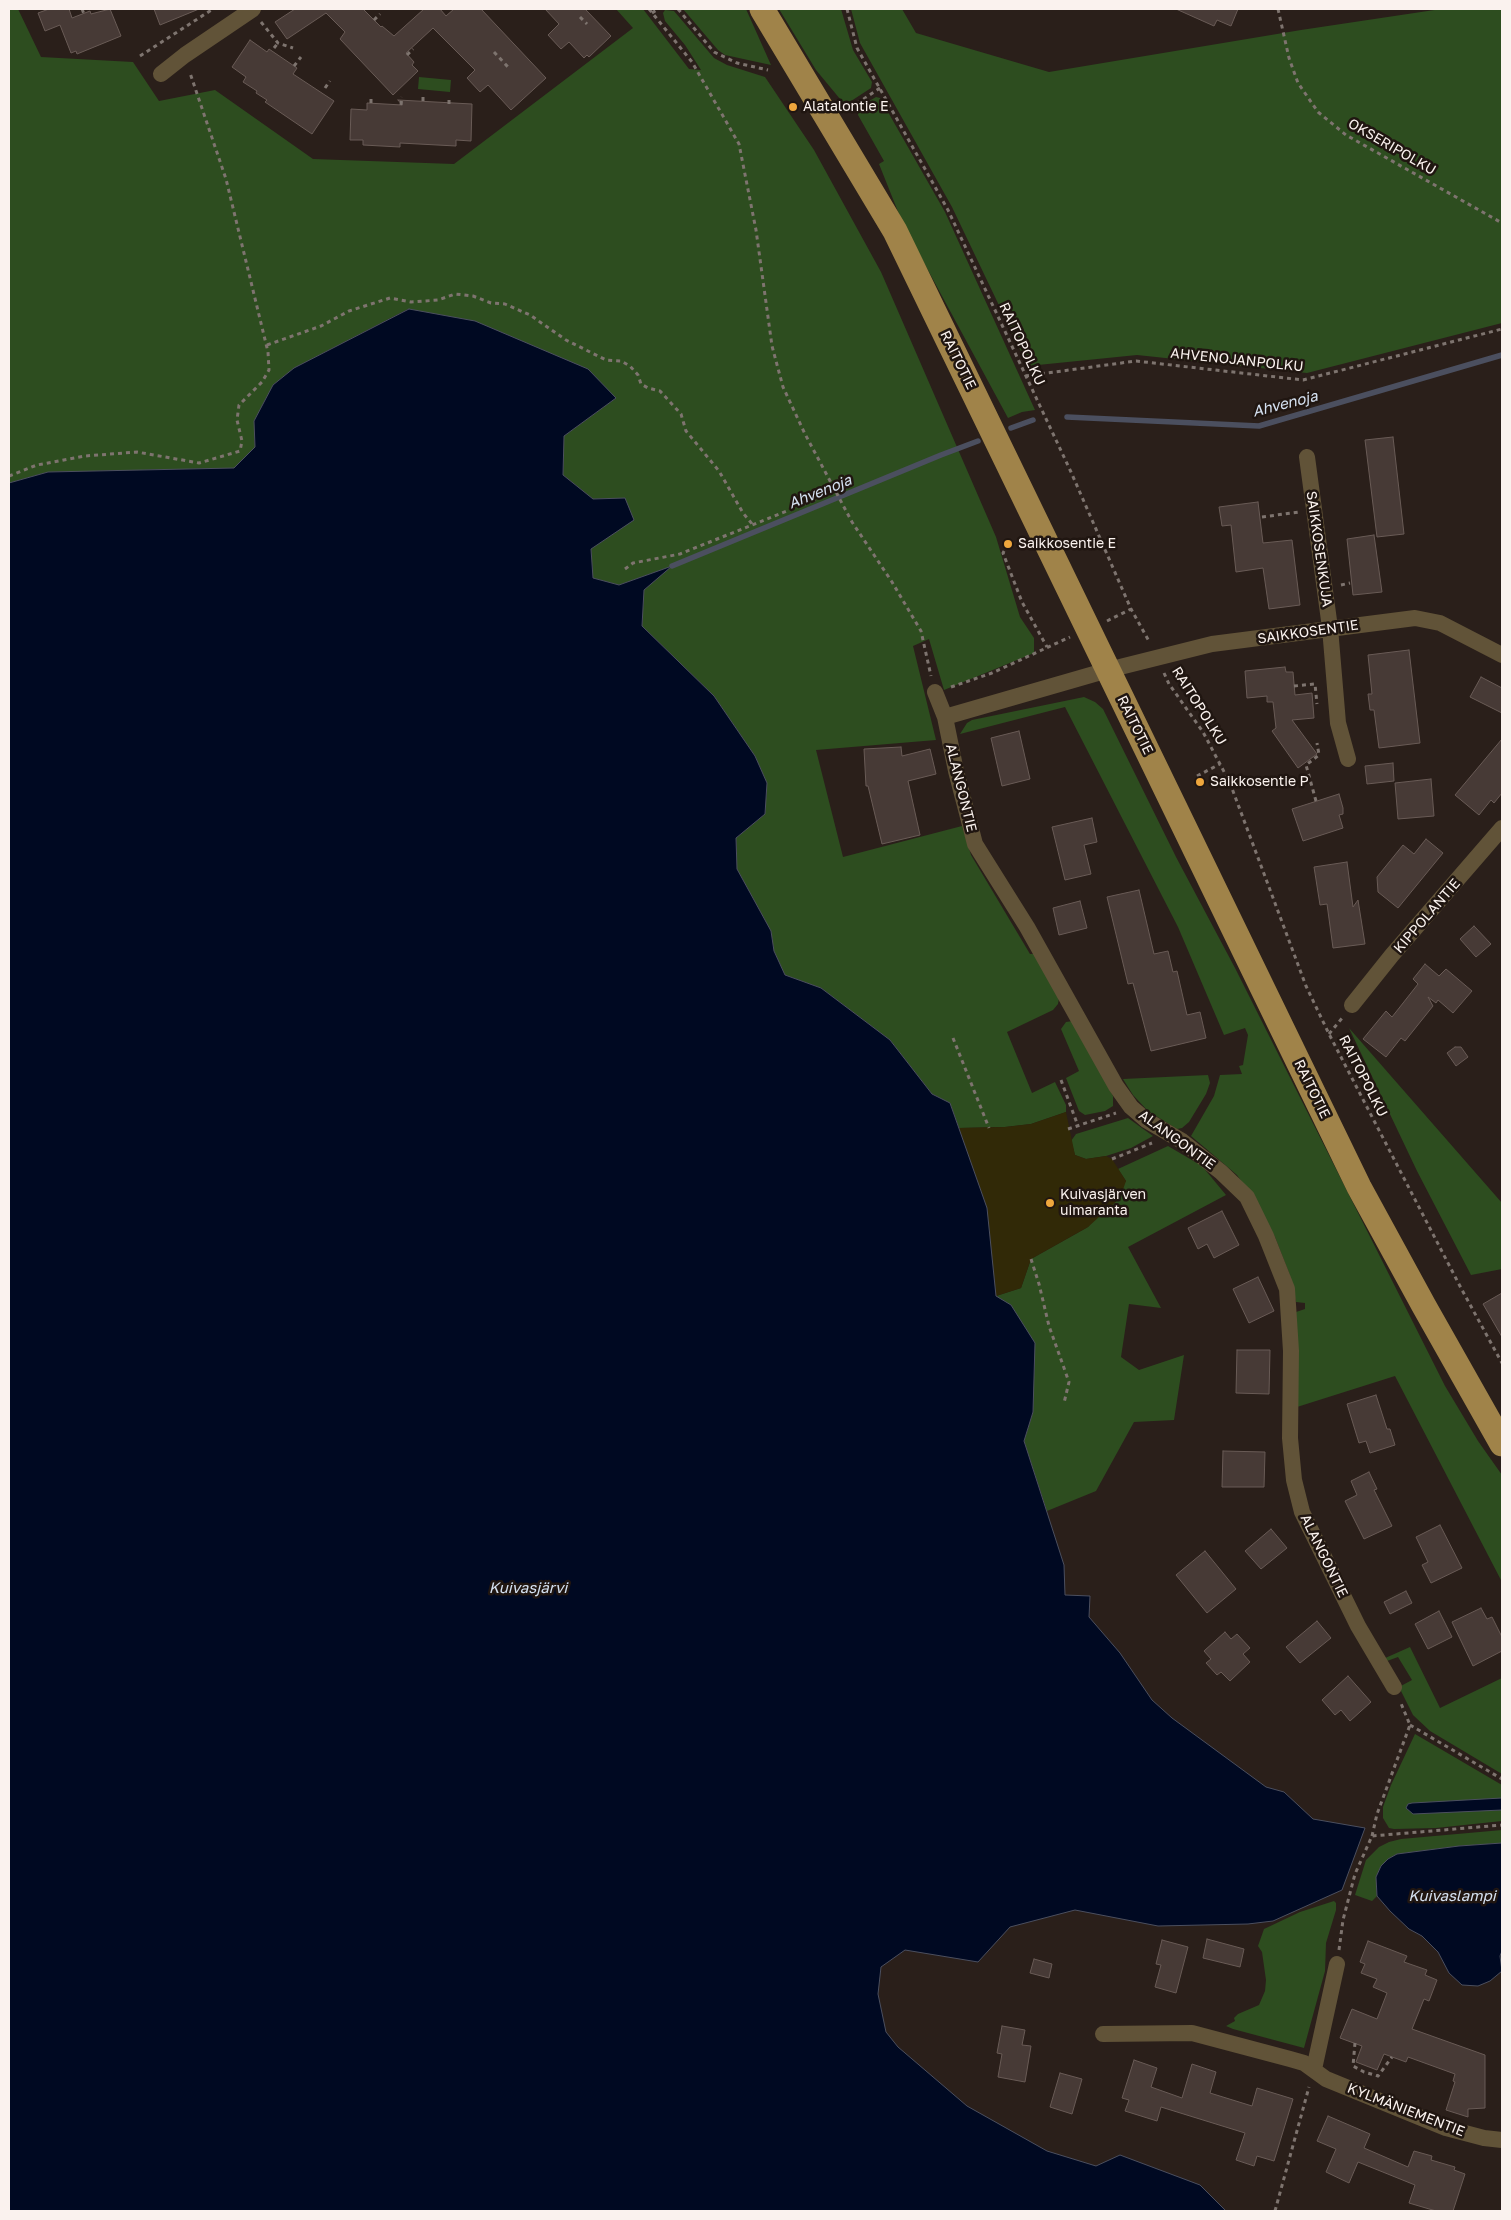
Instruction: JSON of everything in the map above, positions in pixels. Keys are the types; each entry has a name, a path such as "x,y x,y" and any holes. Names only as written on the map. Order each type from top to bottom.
{"main road":[{"name":"RAITOTIE","path":"762,9 895,231 1360,1187 1502,1442"}],"street":[{"path":"161,74 185,55 252,9"},
{"name":"SAIKKOSENKUJA","path":"1307,457 1330,628 1338,723 1348,760"},
{"name":"SAIKKOSENTIE","path":"1108,670 1212,644 1416,618 1430,620 1451,628 1502,655"},
{"path":"945,717 1108,670"},
{"name":"ALANGONTIE","path":"935,692 945,717 956,771 975,844 1027,927 1116,1086 1131,1107 1146,1120 1171,1134 1221,1172 1247,1197 1266,1236 1286,1289 1291,1351 1290,1438 1294,1480 1302,1512 1358,1626 1394,1687"},
{"name":"KIPPOLANTIE","path":"1352,1005 1392,955 1502,828"},
{"path":"1314,2069 1337,1964"},
{"name":"KYLMÄNIEMENTIE","path":"1103,2034 1192,2033 1290,2059 1304,2063 1326,2079 1446,2128 1484,2138 1502,2140"}],"path":[{"path":"82,9 84,14"},
{"path":"140,56 213,9"},
{"path":"252,9 278,42 293,48"},
{"path":"649,9 692,62 739,144 756,230 772,346 784,387 805,434 843,505 921,631 935,692 992,673 1131,609"},
{"path":"652,13 658,9"},
{"path":"678,9 714,52 737,63 768,70"},
{"name":"RAITOPOLKU","path":"846,9 857,48 948,210 1071,472 1131,609 1158,658 1169,684 1203,732 1220,764 1247,827 1306,986 1378,1131 1502,1363"},
{"name":"OKSERIPOLKU","path":"1278,9 1289,58 1298,83 1318,112 1346,135 1502,223"},
{"path":"374,20 380,14"},
{"path":"580,17 587,24"},
{"path":"274,48 278,42"},
{"path":"407,55 413,48"},
{"path":"494,52 508,67"},
{"path":"9,476 37,465 85,456 137,452 199,462 240,451 242,442 237,420 239,405 262,382 269,370 267,345 226,179 195,91 185,55"},
{"path":"294,66 302,57"},
{"path":"325,88 330,81"},
{"path":"850,108 880,88"},
{"path":"371,96 371,103"},
{"path":"401,105 402,96"},
{"path":"449,104 450,98"},
{"path":"267,345 321,326 349,311 390,298 410,302 438,300 455,294 473,296 491,303 505,304 530,315 566,340 606,360 621,361 630,366 638,375 641,384 660,391 681,414 686,431 719,471 743,513 753,525"},
{"name":"AHVENOJANPOLKU","path":"1025,376 1136,361 1303,380 1502,329"},
{"path":"626,569 633,563 680,554 824,496 832,484"},
{"path":"1262,517 1313,510"},
{"path":"1008,544 1003,553 1022,602 1047,647"},
{"path":"1294,686 1315,684 1317,704"},
{"path":"1316,801 1306,765 1319,755 1317,743"},
{"path":"1197,776 1220,764"},
{"path":"953,1038 989,1128"},
{"path":"1062,1080 1078,1126"},
{"path":"1068,1129 1131,1107"},
{"path":"1112,1159 1139,1150 1171,1134"},
{"path":"1031,1259 1049,1326 1069,1382 1064,1403"},
{"path":"1394,1687 1410,1725 1502,1779"},
{"path":"1337,1964 1343,1920 1355,1874 1372,1836 1379,1807 1410,1725"},
{"path":"1372,1836 1502,1825"},
{"path":"1355,2043 1353,2066 1364,2072 1378,2076 1392,2057"},
{"path":"1276,2211 1314,2069"}],"green space":[{"path":"9,9 18,9 41,57 133,62 159,101 215,90 313,159 454,164 633,28 616,9 643,9 689,69 701,70 685,45 665,21 663,13 665,10 674,11 714,58 727,65 765,77 814,150 881,272 996,537 1020,617 1034,638 1034,653 944,690 929,639 913,646 936,740 816,750 843,857 962,826 971,855 1030,954 1035,954 1059,998 1058,1004 1053,1010 1007,1032 1032,1093 1055,1082 1066,1105 1066,1112 1031,1124 1005,1127 959,1128 950,1103 932,1094 890,1040 821,988 785,975 774,951 771,931 737,869 736,838 765,814 767,783 755,756 714,696 642,626 644,590 670,567 619,585 593,578 591,549 625,498 593,499 563,475 564,436 616,398 408,309 294,368 273,385 254,421 255,447 234,468 48,472 9,483"},
{"path":"683,9 746,9 771,65 725,55 718,50"},
{"path":"779,9 841,9 853,50 872,82 871,88 845,105 816,70"},
{"path":"851,9 902,9 916,33 1049,72 1441,9 1502,9 1502,323 1307,373 1137,355 1028,366 952,207 860,43"},
{"path":"419,77 451,80 450,92 418,89"},
{"path":"876,97 880,98 945,212 1035,410 1022,412 1008,418 903,224 879,164 884,161 858,115 859,107"},
{"path":"1084,697 1095,702 1103,709 1176,857 1235,968 1445,1386 1478,1441 1502,1475 1502,1582 1395,1376 1297,1407 1296,1312 1305,1309 1305,1303 1296,1302 1289,1273 1275,1237 1251,1195 1237,1175 1191,1136 1214,1096 1220,1075 1242,1074 1239,1066 1243,1065 1248,1035 1245,1028 1224,1035 1178,927 1065,707 960,734 967,723 972,720"},
{"path":"1073,1021 1113,1096 1113,1106 1105,1111 1085,1115 1079,1111 1066,1078 1079,1071 1061,1029 1066,1022"},
{"path":"1349,1028 1502,1203 1502,1269 1471,1275 1417,1171"},
{"path":"1208,1075 1210,1083 1206,1094 1189,1122 1182,1128 1177,1129 1148,1111 1133,1095 1123,1079"},
{"path":"1128,1118 1153,1136 1131,1148 1106,1156 1086,1159 1075,1155 1071,1141 1076,1134"},
{"path":"1168,1146 1202,1166 1226,1195 1128,1247 1161,1308 1129,1304 1121,1357 1139,1370 1184,1355 1174,1420 1134,1422 1096,1491 1047,1511 1024,1441 1033,1412 996,1296 1021,1288 1031,1259 1088,1227 1126,1181 1118,1169"},
{"path":"1410,1647 1440,1708 1502,1678 1502,1774 1430,1731 1413,1715 1399,1687 1412,1680 1398,1657 1387,1661 1383,1659"},
{"path":"1415,1734 1502,1785 1502,1821 1436,1828 1389,1828 1383,1818 1383,1807 1391,1785"},
{"path":"1502,1830 1502,1843 1397,1854 1381,1866 1376,1877 1377,1896 1372,1901 1355,1895 1366,1860 1379,1847 1389,1842 1401,1839"},
{"path":"1334,1901 1336,1903 1336,1910 1326,1943 1325,1971 1304,2048 1226,2026 1235,2021 1234,2018 1238,2014 1259,2005 1265,1991 1266,1980 1262,1952 1258,1946 1264,1929 1300,1912"}],"sand":[{"name":"Kuivasjärven uimaranta","path":"1066,1112 1075,1155 1086,1159 1106,1156 1112,1159 1126,1181 1120,1198 1088,1227 1031,1259 1021,1288 996,1296 987,1208 959,1128 1005,1127 1031,1124"}],"water":[{"name":"Kuivasjärvi","path":"409,309 475,321 588,369 616,398 564,436 563,475 593,499 625,498 634,520 591,549 593,578 619,585 672,566 644,590 642,626 714,696 755,756 767,783 765,814 736,838 737,869 771,931 774,951 785,975 821,988 890,1040 932,1094 950,1103 987,1208 996,1296 1011,1305 1035,1343 1033,1412 1024,1441 1064,1565 1065,1595 1090,1596 1089,1617 1120,1653 1152,1700 1172,1718 1266,1787 1284,1792 1313,1819 1365,1828 1342,1890 1273,1921 1248,1924 1158,1926 1075,1910 1010,1927 978,1962 905,1950 881,1967 878,1994 886,2032 898,2047 967,2106 1047,2151 1096,2166 1120,2155 1200,2185 1226,2211 9,2211 9,483 48,472 234,468 255,447 254,421 273,385 294,368"},
{"path":"1502,1798 1502,1810 1413,1814 1406,1808 1408,1804 1412,1803"},
{"name":"Kuivaslampi","path":"1502,1843 1502,1951 1500,1956 1502,1971 1490,1981 1478,1986 1462,1985 1449,1973 1438,1952 1422,1936 1409,1929 1377,1896 1376,1877 1381,1866 1397,1854"}],"building":[{"path":"49,9 69,9 72,18 90,11 91,14 110,9 121,36 77,54 76,51 71,53 60,25 45,31 38,13"},
{"path":"154,9 199,9 160,25"},
{"path":"295,9 363,9 381,27 394,36 424,9 440,9 446,16 454,9 481,9 546,78 511,110 488,85 480,92 467,78 475,70 433,28 406,53 414,62 412,65 418,71 393,95 340,39 345,32 326,13 287,39 275,22"},
{"path":"545,9 585,9 611,36 589,57 587,55 584,58 569,42 561,49 548,35 559,24"},
{"path":"1176,9 1238,9 1231,26 1217,20 1214,26"},
{"path":"250,40 267,52 269,49 297,68 293,74 334,101 312,134 265,102 267,100 243,82 246,77 232,67"},
{"path":"398,100 472,104 471,141 456,140 456,146 400,143 400,147 363,145 363,140 350,140 351,109 367,110 367,103 402,105"},
{"path":"1393,437 1404,534 1377,537 1365,440"},
{"path":"1258,502 1263,543 1292,540 1300,605 1269,609 1263,568 1236,572 1231,525 1222,526 1219,507"},
{"path":"1374,535 1382,592 1353,595 1347,539"},
{"path":"1409,650 1420,743 1379,748 1374,710 1370,710 1368,694 1372,694 1368,655"},
{"path":"1285,667 1286,672 1293,672 1295,695 1312,693 1314,718 1292,720 1317,754 1298,768 1272,731 1276,728 1273,702 1267,702 1267,696 1247,698 1245,671"},
{"path":"1481,677 1502,688 1502,713 1470,697"},
{"path":"1019,731 1030,779 1002,786 991,738"},
{"path":"1502,739 1502,793 1494,803 1491,800 1479,815 1455,795"},
{"path":"901,747 902,756 930,749 936,774 908,781 920,835 882,844 868,786 866,786 864,749"},
{"path":"1393,763 1394,781 1367,784 1365,766"},
{"path":"1431,779 1434,816 1398,819 1395,783"},
{"path":"1339,794 1343,814 1339,815 1343,828 1303,841 1292,809"},
{"path":"1092,818 1097,842 1084,845 1091,874 1065,880 1052,827"},
{"path":"1426,839 1443,853 1398,908 1378,892 1377,877 1403,845 1414,854"},
{"path":"1347,862 1353,907 1358,900 1365,944 1333,948 1327,904 1320,905 1314,867"},
{"path":"1139,890 1154,954 1168,951 1173,972 1177,971 1187,1015 1200,1012 1206,1038 1151,1051 1133,983 1128,984 1107,897"},
{"path":"1080,901 1087,928 1059,935 1053,908"},
{"path":"1474,926 1491,944 1476,957 1460,939"},
{"path":"1425,964 1439,976 1446,969 1472,991 1453,1013 1438,1000 1436,1003 1428,997 1433,1006 1405,1041 1401,1038 1386,1057 1363,1039 1386,1011 1392,1017 1418,984 1413,979"},
{"path":"1455,1047 1461,1047 1468,1057 1456,1066 1447,1053"},
{"path":"1222,1211 1239,1245 1214,1258 1207,1244 1198,1249 1188,1228"},
{"path":"1258,1277 1274,1311 1249,1323 1233,1289"},
{"path":"1502,1293 1502,1337 1483,1304"},
{"path":"1237,1350 1270,1350 1269,1394 1236,1393"},
{"path":"1376,1395 1387,1429 1390,1429 1395,1445 1370,1453 1366,1441 1359,1443 1347,1404"},
{"path":"1223,1451 1265,1452 1264,1487 1222,1487"},
{"path":"1369,1472 1377,1489 1374,1490 1392,1526 1364,1539 1345,1501 1357,1495 1351,1481"},
{"path":"1440,1525 1462,1568 1431,1583 1422,1565 1428,1562 1416,1537"},
{"path":"1271,1529 1287,1548 1261,1569 1245,1551"},
{"path":"1205,1551 1236,1589 1207,1613 1176,1575"},
{"path":"1406,1591 1412,1603 1390,1614 1384,1602"},
{"path":"1481,1608 1487,1619 1492,1617 1502,1637 1502,1651 1473,1666 1452,1622"},
{"path":"1439,1611 1452,1637 1428,1649 1415,1624"},
{"path":"1317,1621 1331,1638 1300,1663 1286,1647"},
{"path":"1225,1632 1231,1639 1237,1634 1250,1648 1243,1654 1250,1662 1230,1681 1221,1672 1217,1675 1206,1663 1211,1659 1204,1651"},
{"path":"1348,1676 1371,1702 1350,1721 1341,1710 1335,1715 1322,1700"},
{"path":"1207,1939 1244,1949 1240,1967 1203,1958"},
{"path":"1162,1940 1188,1947 1176,1993 1155,1987 1161,1965 1156,1964"},
{"path":"1368,1941 1407,1956 1404,1962 1427,1970 1425,1975 1437,1980 1429,2001 1424,1999 1412,2029 1485,2055 1485,2108 1468,2109 1468,2117 1446,2110 1455,2082 1453,2081 1455,2074 1408,2057 1406,2062 1384,2054 1377,2070 1356,2062 1362,2046 1340,2038 1352,2009 1377,2019 1387,1993 1373,1987 1377,1979 1361,1973 1365,1964 1360,1962"},
{"path":"1034,1959 1052,1964 1049,1978 1030,1973"},
{"path":"1002,2026 1025,2030 1022,2045 1031,2046 1025,2082 998,2077 1002,2054 997,2053"},
{"path":"1134,2060 1157,2068 1151,2087 1182,2098 1192,2064 1216,2072 1210,2093 1252,2106 1257,2088 1293,2099 1274,2161 1257,2156 1254,2166 1236,2160 1245,2133 1161,2107 1157,2121 1125,2111 1129,2100 1122,2098"},
{"path":"1060,2073 1082,2079 1072,2114 1050,2107"},
{"path":"1328,2116 1370,2134 1364,2148 1408,2167 1414,2151 1432,2156 1431,2160 1455,2167 1454,2170 1465,2174 1453,2211 1436,2211 1409,2203 1415,2185 1358,2162 1349,2183 1326,2172 1336,2149 1317,2141"}],"waterway":[{"name":"Ahvenoja","path":"1067,417 1259,426 1502,355"},
{"name":"Ahvenoja","path":"1011,428 1033,420"},
{"name":"Ahvenoja","path":"672,566 978,441"}],"place":[{"name":"Alatalontie E","path":"793,107"},
{"name":"Saikkosentie E","path":"1008,544"},
{"name":"Saikkosentie P","path":"1200,782"},
{"name":"Kuivasjärven uimaranta","path":"1050,1203"}]}
